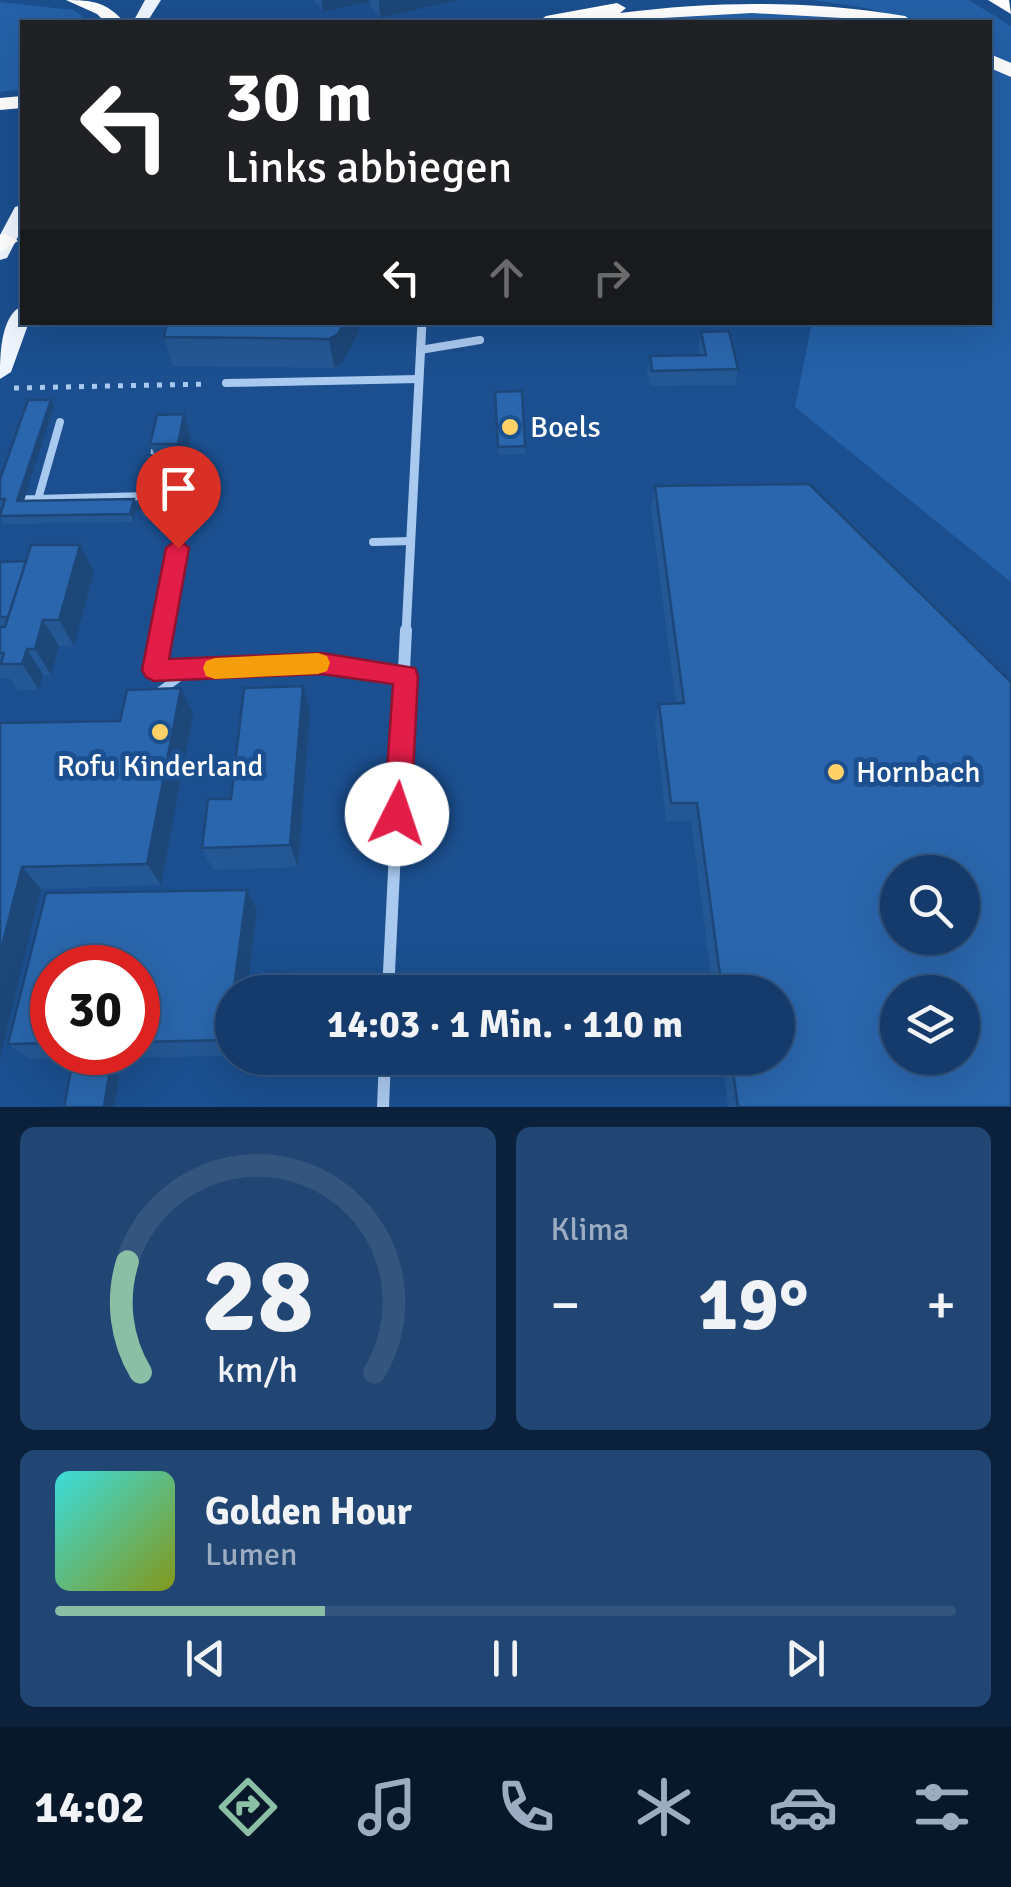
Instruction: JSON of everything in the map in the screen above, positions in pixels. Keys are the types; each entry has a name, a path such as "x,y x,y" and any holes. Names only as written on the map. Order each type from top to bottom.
{"highway":[{"path":"74,0 103,10 113,20"},
{"path":"593,20 630,0"},
{"path":"593,20 652,0"},
{"path":"593,20 695,0"},
{"path":"997,0 1011,9"},
{"path":"593,20 766,2 834,7 896,20"}],"main road":[{"path":"2,247 20,215"},
{"path":"0,372 3,342 20,316"}],"street":[{"path":"389,975 422,325"},
{"path":"383,1107 384,1075"}],"lane":[{"path":"420,350 480,340"},
{"path":"226,383 419,379"},
{"path":"38,499 60,422"},
{"path":"0,500 146,496"},
{"path":"372,542 411,542"},
{"path":"178,548 154,670 322,663 406,676"},
{"path":"150,698 190,669"}],"path":[{"path":"0,388 226,383"},
{"path":"146,496 156,435"}],"shaded area":[{"path":"812,0 969,0 1011,26 1011,65 992,54 992,20 911,20 867,8"},
{"path":"0,2 74,10 86,20 20,20 20,89 0,92"},
{"path":"710,9 862,15 883,20 647,20"},
{"path":"992,66 1011,77 1011,582 795,407 812,325 992,325"}],"building":[{"path":"166,325 342,325 338,334 329,339 164,337"},
{"path":"729,331 738,369 652,371 650,356 706,355 701,332"},
{"name":"Boels","path":"522,391 525,446 498,447 495,392"},
{"path":"28,400 51,400 17,501 134,499 130,514 0,516 5,499 0,499 0,479"},
{"path":"184,414 178,444 150,444 157,415"},
{"path":"156,461 183,461 179,482 151,482"},
{"name":"Hornbach","path":"809,484 1011,682 1011,1107 738,1107 733,1075 795,1075 795,975 720,975 697,803 671,803 659,704 684,703 655,486"},
{"path":"156,501 155,508 139,509 141,502"},
{"path":"31,545 80,545 59,620 43,620 35,649 27,649 22,664 1,664 4,653 0,653 0,627 5,627"},
{"path":"26,561 8,617 0,617 0,562"},
{"path":"303,686 290,845 202,848 208,799 231,799 244,688"},
{"path":"181,688 147,864 22,867 0,954 0,723 120,721 127,690"},
{"path":"247,890 236,975 215,975 215,1040 160,1042 160,945 33,945 46,893"},
{"path":"30,957 30,1044 8,1044"},
{"path":"70,1075 109,1075 104,1107 64,1107"}],"slow traffic":[{"path":"215,668 318,663"}],"place":[{"name":"Boels","path":"510,427"},
{"name":"Rofu Kinderland","path":"160,732"},
{"name":"Hornbach","path":"836,772"}],"route":[{"path":"178,548 154,670 322,663 406,676 397,814"}]}
